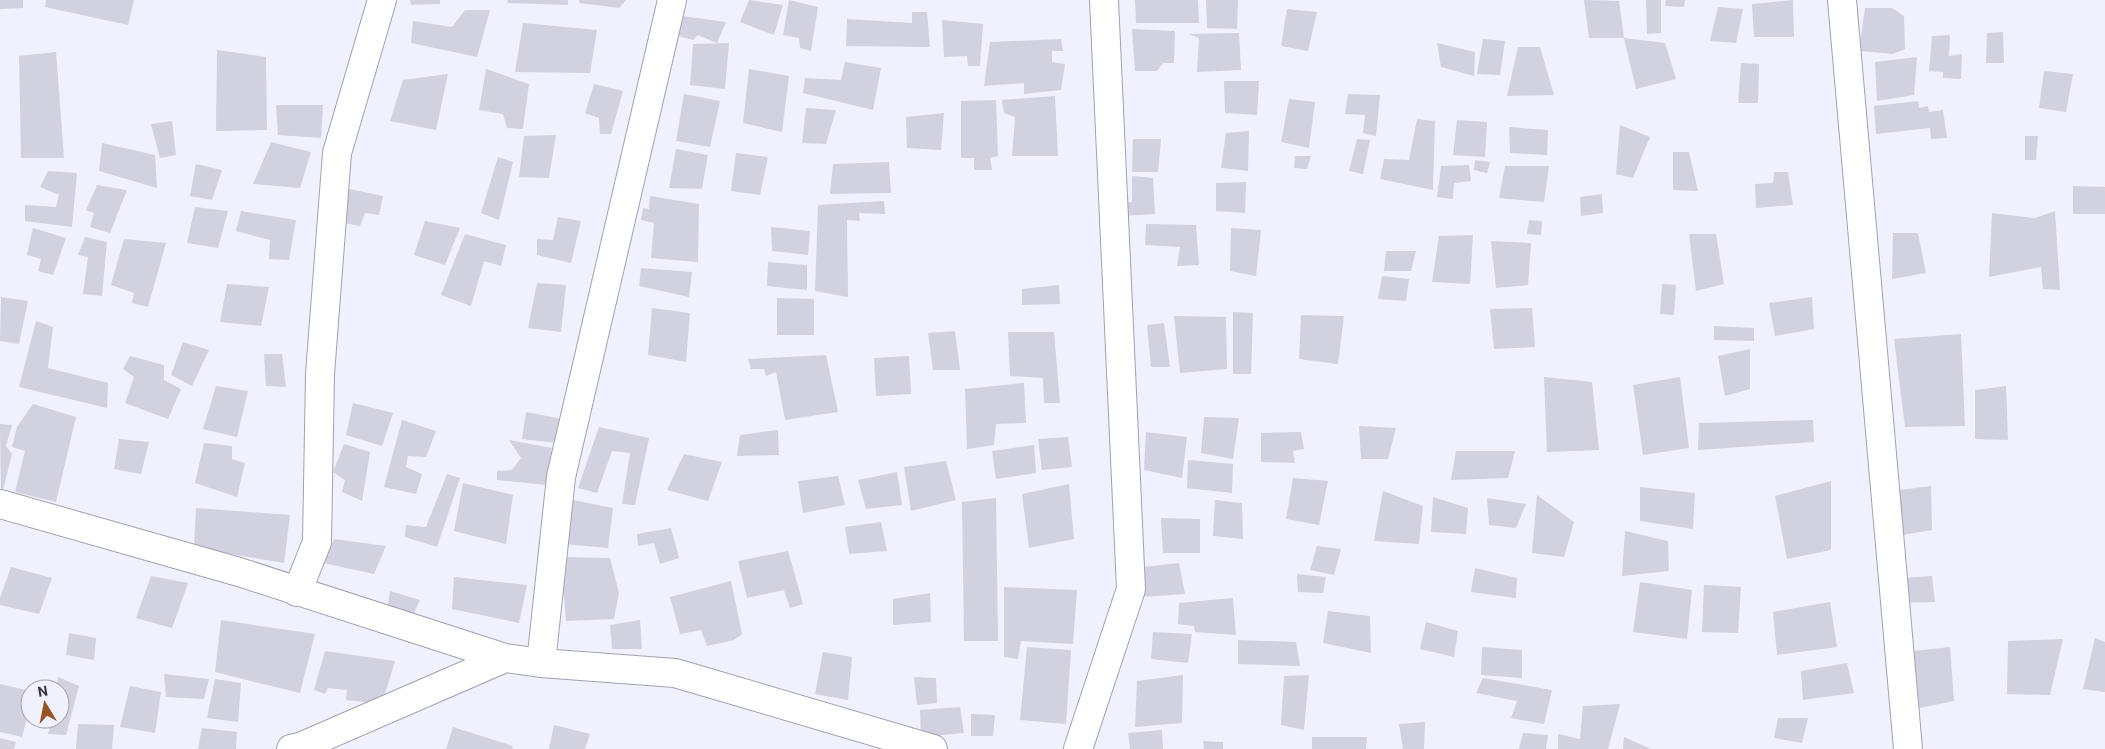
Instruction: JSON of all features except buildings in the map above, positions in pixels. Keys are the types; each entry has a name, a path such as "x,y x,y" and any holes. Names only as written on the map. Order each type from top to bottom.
{"street":[{"path":"297,592 317,542 320,374 337,153 382,0"},
{"path":"541,663 561,477 672,0"},
{"path":"1078,749 1131,590 1104,0"},
{"path":"1842,0 1908,749"},
{"path":"0,504 239,572 505,658 541,663 675,673 933,749"},
{"path":"291,749 300,747 505,658"}]}
